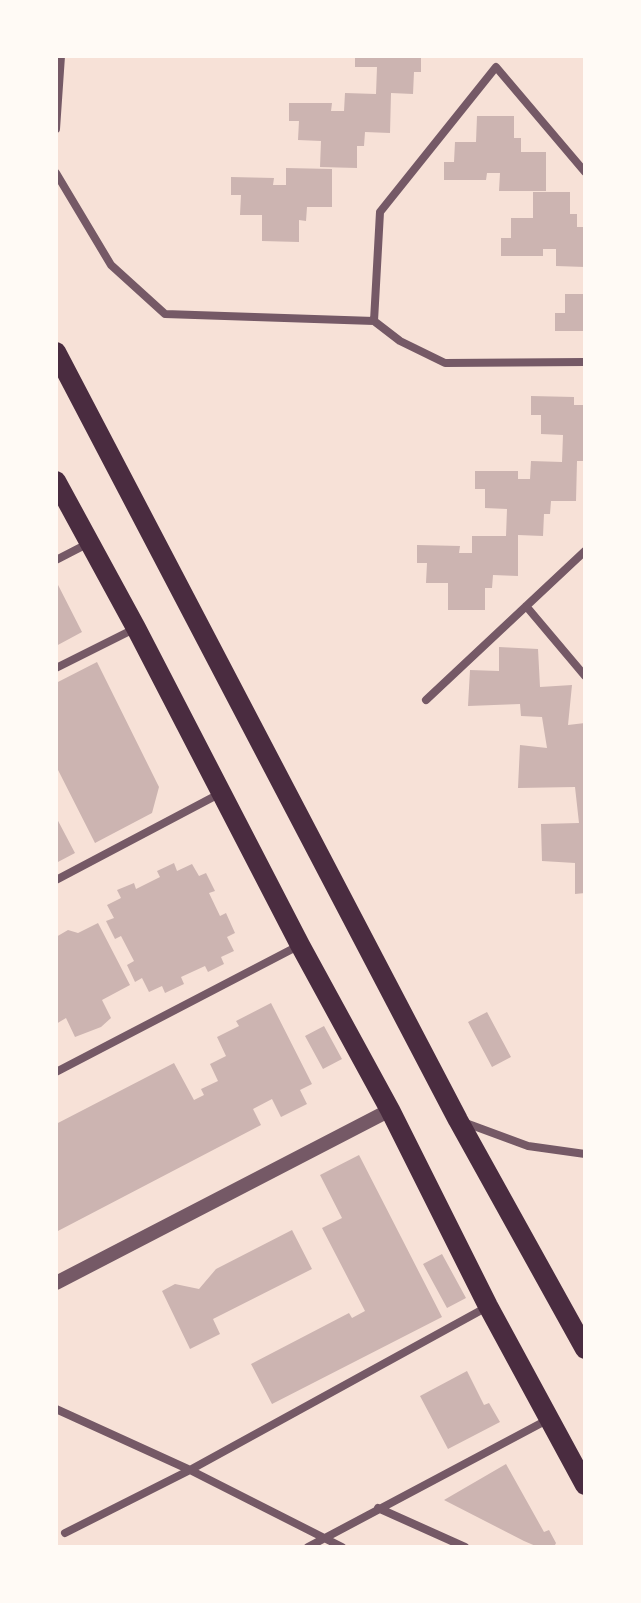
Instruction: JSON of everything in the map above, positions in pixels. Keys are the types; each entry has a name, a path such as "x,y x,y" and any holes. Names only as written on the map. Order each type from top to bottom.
{"main road":[{"path":"58,361 458,1120 585,1349"},
{"path":"56,481 585,1485"}],"street":[{"path":"56,129 61,56"},
{"path":"374,321 380,212 496,67 497,56"},
{"path":"496,67 585,172"},
{"path":"56,173 111,265 165,314 374,321 400,341 445,363 585,362"},
{"path":"56,560 88,543"},
{"path":"426,700 585,551"},
{"path":"526,606 585,676"},
{"path":"56,668 136,628"},
{"path":"56,880 220,794"},
{"path":"56,1072 300,945"},
{"path":"56,1283 390,1110"},
{"path":"458,1120 528,1146 585,1154"},
{"path":"65,1533 190,1470 488,1306"},
{"path":"56,1409 190,1470 342,1547"},
{"path":"308,1547 550,1418"},
{"path":"378,1508 465,1547"}],"building":[{"path":"355,56 421,56 421,72 414,72 413,94 391,93 390,133 365,132 364,146 357,146 357,168 320,167 321,141 298,140 299,121 289,121 289,103 332,103 331,111 344,111 345,93 376,94 377,67 355,67"},
{"path":"477,116 514,116 514,138 521,138 521,152 546,152 546,191 499,191 500,173 487,173 486,180 444,180 444,162 454,162 455,142 476,142"},
{"path":"286,168 332,169 332,207 307,207 306,221 299,220 299,242 262,241 262,215 240,215 241,195 231,195 231,177 274,178 273,185 286,185"},
{"path":"533,192 570,192 570,214 577,214 577,227 585,227 585,267 556,266 556,249 543,249 543,256 501,256 501,238 511,238 511,218 533,218"},
{"path":"565,294 585,294 585,331 555,331 555,313 565,313"},
{"path":"531,396 574,397 574,405 585,405 585,461 577,461 576,501 551,501 550,514 544,514 543,536 518,535 518,576 493,575 492,588 485,588 485,610 448,610 448,583 426,583 427,563 417,563 417,545 460,546 459,553 472,553 472,536 506,536 507,509 485,508 485,489 475,489 475,471 518,471 518,479 530,479 531,461 562,462 563,435 541,434 541,415 531,415"},
{"path":"56,581 82,632 56,646"},
{"path":"499,647 538,649 540,687 572,685 568,725 585,723 585,893 575,894 575,863 542,861 541,824 579,823 575,787 518,788 520,745 547,748 542,717 521,716 520,704 468,706 470,670 499,671"},
{"path":"97,662 159,787 152,813 95,843 56,766 56,683"},
{"path":"56,817 75,853 56,863"},
{"path":"174,863 177,871 192,864 199,876 206,873 215,891 209,893 220,916 226,913 235,933 227,937 234,951 221,957 224,964 208,972 205,966 181,977 184,984 165,993 162,986 149,992 142,978 135,982 127,965 134,961 121,936 115,939 106,921 114,918 107,905 121,898 117,890 134,883 136,889 160,877 157,871"},
{"path":"98,923 130,985 102,1000 111,1018 101,1027 75,1037 66,1018 56,1024 56,937 68,930 78,933"},
{"path":"271,1003 312,1084 300,1090 307,1104 281,1117 272,1099 253,1109 261,1125 56,1232 56,1124 174,1063 194,1100 204,1095 201,1089 218,1081 210,1064 226,1056 217,1037 239,1026 236,1021"},
{"path":"487,1012 511,1057 492,1067 468,1022"},
{"path":"324,1026 342,1059 323,1069 305,1036"},
{"path":"359,1155 442,1317 272,1404 251,1364 349,1313 352,1318 365,1311 322,1228 342,1218 320,1175"},
{"path":"292,1230 312,1269 213,1319 220,1334 190,1349 162,1291 175,1284 199,1289 216,1269"},
{"path":"442,1254 466,1298 447,1308 423,1264"},
{"path":"467,1371 484,1405 489,1403 500,1422 448,1449 420,1396"},
{"path":"506,1464 544,1532 549,1530 556,1543 554,1547 538,1547 444,1500"}]}
